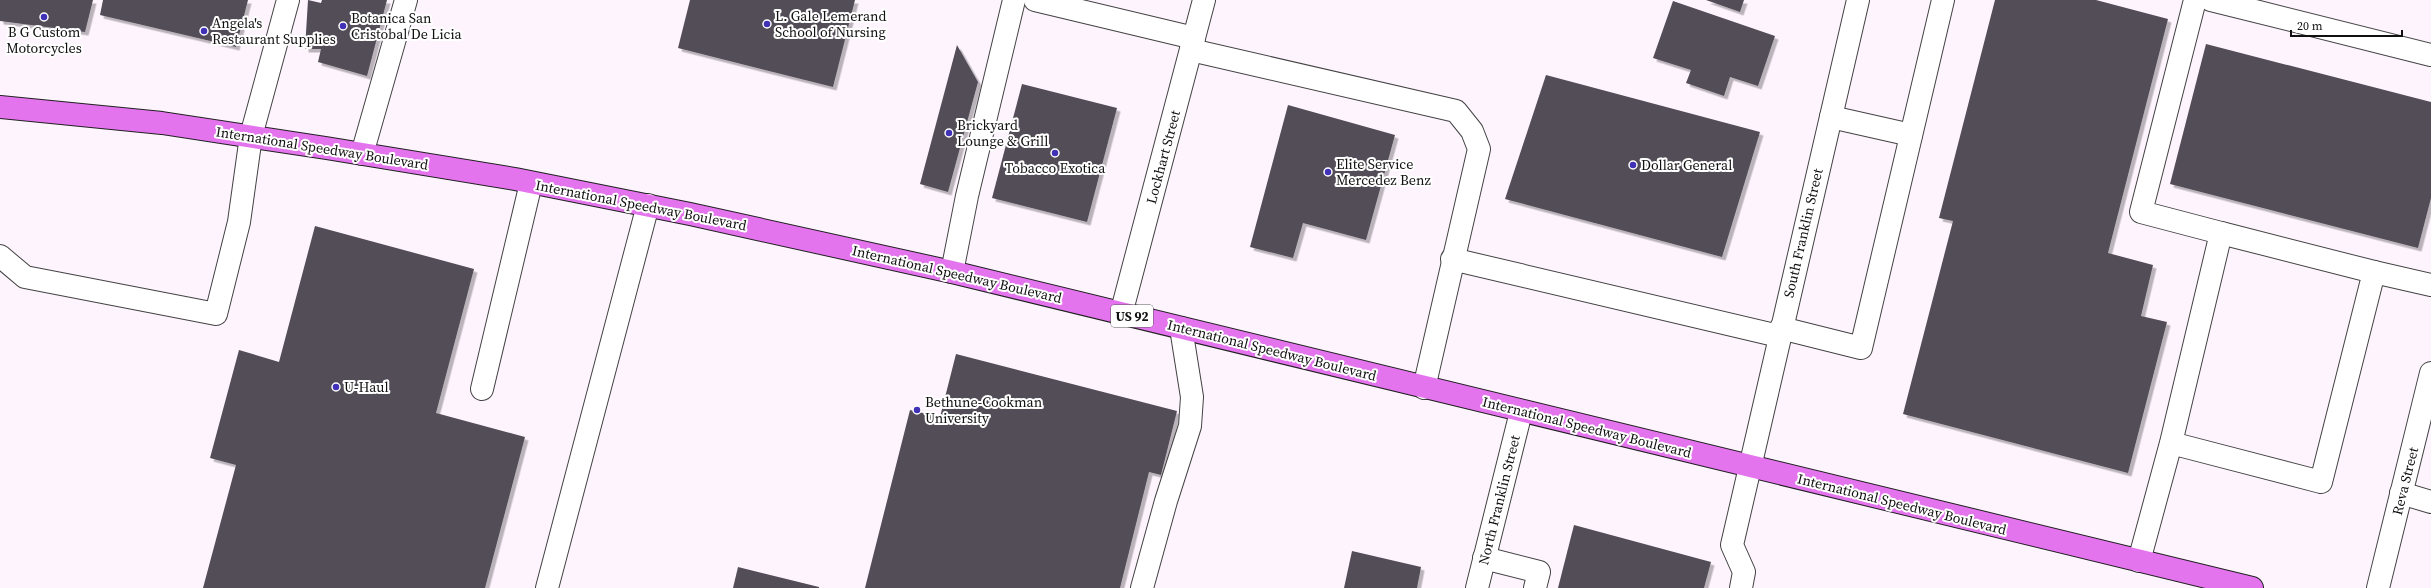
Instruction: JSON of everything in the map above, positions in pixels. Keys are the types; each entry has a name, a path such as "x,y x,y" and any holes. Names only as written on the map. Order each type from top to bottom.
{"main road":[{"name":"International Speedway Boulevard","path":"0,107 162,123 251,136 531,183 648,205 952,272 1521,412 2252,588"}],"street":[{"path":"0,258 25,277 216,314 239,222 251,136 288,0"},
{"path":"362,154 406,0"},
{"path":"952,272 1014,0"},
{"path":"1035,0 1193,44 1456,112 1472,131 1479,149 1452,258 1424,388"},
{"name":"Lockhart Street","path":"1121,314 1204,0"},
{"name":"South Franklin Street","path":"1743,580 1732,545 1748,467 1858,0"},
{"path":"1452,258 1780,332 1861,348 1943,0"},
{"path":"2195,0 2141,212 2374,272 2431,285"},
{"path":"2211,0 2431,55"},
{"path":"1831,117 1911,134"},
{"path":"482,389 531,183"},
{"path":"547,588 648,205"},
{"path":"2139,561 2171,443 2221,233"},
{"path":"2171,443 2321,482 2374,272"},
{"path":"1142,588 1190,426 1192,397 1181,328"},
{"name":"Reva Street","path":"2378,588 2431,373"},
{"name":"North Franklin Street","path":"1477,588 1521,412"},
{"path":"2401,493 2431,502"},
{"path":"1484,558 1539,572 1535,588"}],"building":[{"name":"B G Custom Motorcycles","path":"0,0 93,0 85,32 0,21"},
{"name":"Angela's Restaurant Supplies","path":"103,0 248,0 236,47 100,15"},
{"name":"Botanica San Cristobal De Licia","path":"308,0 321,3 322,0 387,0 367,76 318,62 321,49 305,49"},
{"name":"L. Gale Lemerand School of Nursing","path":"690,0 855,0 833,87 678,48"},
{"path":"1706,0 1744,0 1740,12"},
{"path":"1995,0 2096,0 2168,19 2108,253 2153,265 2141,316 2167,322 2128,473 1903,414 1953,221 1939,218"},
{"path":"1673,1 1775,36 1758,86 1730,77 1724,96 1686,83 1691,70 1653,58"},
{"path":"2206,44 2431,102 2431,198 2418,248 2170,184"},
{"name":"Brickyard Lounge & Grill","path":"957,45 978,82 948,192 920,184"},
{"name":"Dollar General","path":"1546,75 1760,132 1722,257 1505,199"},
{"name":"Tobacco Exotica","path":"1022,84 1117,108 1087,222 992,198"},
{"name":"Elite Service Mercedez Benz","path":"1288,105 1395,135 1366,240 1303,223 1293,258 1250,247"},
{"name":"U-Haul","path":"315,226 474,269 436,413 525,437 485,588 203,588 236,465 210,458 239,350 279,362"},
{"path":"956,354 1177,411 1161,475 1149,472 1120,588 865,588 910,410 940,417"},
{"path":"1574,525 1711,562 1704,588 1558,588"},
{"path":"1352,551 1421,567 1417,588 1344,588"},
{"path":"738,567 819,587 819,588 733,588"}],"place":[{"name":"B G Custom Motorcycles","path":"44,17"},
{"name":"L. Gale Lemerand School of Nursing","path":"767,24"},
{"name":"Botanica San Cristobal De Licia","path":"343,26"},
{"name":"Angela's Restaurant Supplies","path":"204,31"},
{"name":"Brickyard Lounge & Grill","path":"949,133"},
{"name":"Tobacco Exotica","path":"1055,153"},
{"name":"Dollar General","path":"1633,165"},
{"name":"Elite Service Mercedez Benz","path":"1328,172"},
{"name":"U-Haul","path":"336,387"},
{"name":"Bethune-Cookman University","path":"917,410"}]}
